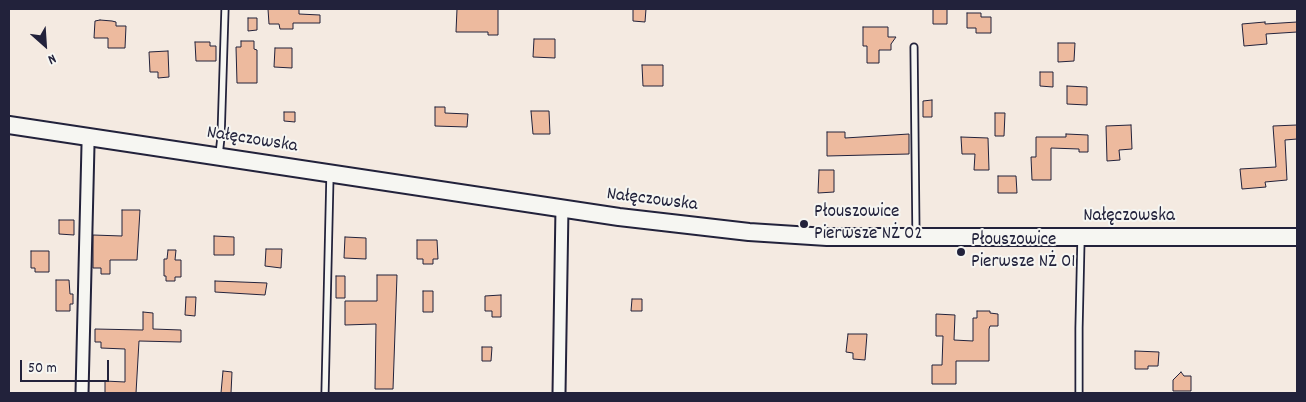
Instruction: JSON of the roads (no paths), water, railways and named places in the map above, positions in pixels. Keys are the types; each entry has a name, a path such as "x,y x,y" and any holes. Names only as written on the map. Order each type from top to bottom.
{"main road":[{"name":"Nałęczowska","path":"9,125 562,208 675,224 757,232 827,237 916,238 1297,237"}],"street":[{"path":"82,393 88,145 90,137"},
{"path":"559,393 562,208"}],"lane":[{"path":"219,157 225,9"},
{"path":"914,47 916,238"},
{"path":"325,393 330,173"},
{"path":"1079,393 1081,237"}],"place":[{"name":"Płouszowice Pierwsze NŻ 02","path":"804,224"},
{"name":"Płouszowice Pierwsze NŻ 01","path":"961,252"}]}
